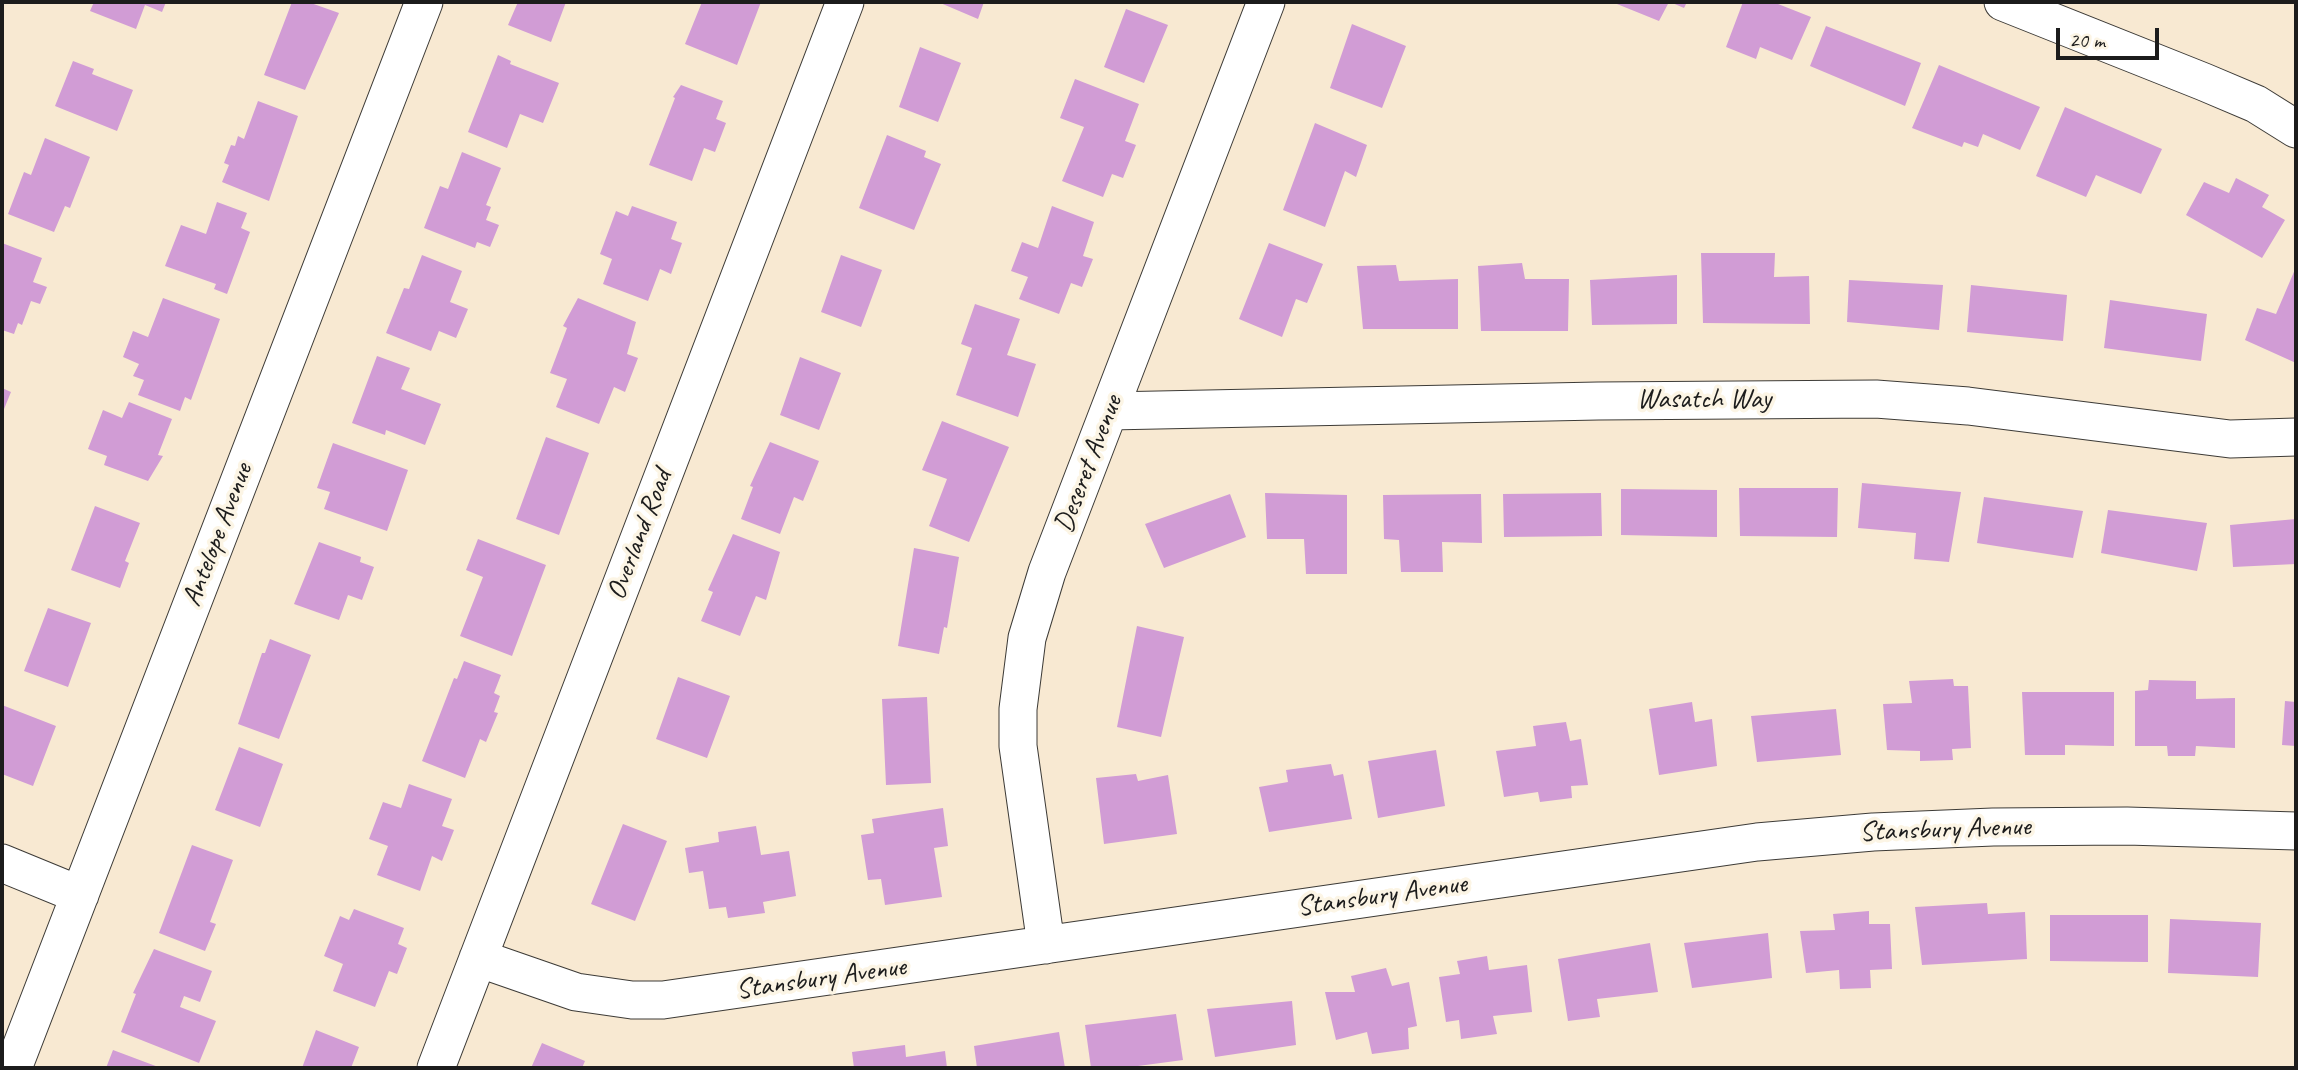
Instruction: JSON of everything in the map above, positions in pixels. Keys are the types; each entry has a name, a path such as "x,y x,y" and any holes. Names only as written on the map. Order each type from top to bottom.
{"street":[{"name":"Antelope Avenue","path":"13,1068 424,2"},
{"name":"Overland Road","path":"436,1068 845,2"},
{"name":"Deseret Avenue","path":"1046,945 1018,746 1021,672 1036,605 1266,2"},
{"path":"2003,2 2256,104 2296,129"},
{"name":"Wasatch Way","path":"1109,411 1584,401 1876,399 1968,406 2230,439 2296,437"},
{"name":"Stansbury Avenue","path":"478,958 576,992 632,1000 663,1000 1757,842 1873,832 1993,827 2127,826 2296,831"},
{"path":"2,863 80,895"}],"building":[{"path":"94,2 166,2 162,12 145,5 136,29 90,11"},
{"path":"292,2 308,2 339,13 305,90 264,75"},
{"path":"518,2 566,2 551,42 508,25"},
{"path":"702,2 761,2 737,65 685,44"},
{"path":"938,2 984,2 978,19"},
{"path":"1612,2 1669,2 1659,21"},
{"path":"1670,2 1687,2 1684,8"},
{"path":"1743,2 1773,2 1811,17 1792,60 1760,47 1756,59 1726,47"},
{"path":"1126,9 1168,25 1144,83 1104,67"},
{"path":"1352,24 1406,46 1382,108 1330,88"},
{"path":"1826,26 1921,63 1905,106 1810,66"},
{"path":"920,47 961,63 938,122 899,107"},
{"path":"498,55 511,61 510,64 559,83 543,123 520,114 507,148 468,132"},
{"path":"73,61 94,69 92,74 133,90 117,131 55,106"},
{"path":"1939,65 2040,107 2020,150 1983,134 1978,147 1964,142 1962,147 1912,128"},
{"path":"1075,79 1139,104 1125,141 1136,145 1123,178 1112,174 1103,197 1062,181 1084,127 1060,118"},
{"path":"681,85 723,101 716,119 726,123 715,152 704,148 692,181 649,165 675,98 673,97"},
{"path":"258,101 298,116 269,201 222,182 229,165 224,163 231,145 235,146 238,136 244,139"},
{"path":"2065,107 2162,149 2141,194 2096,175 2086,197 2036,176"},
{"path":"1315,123 1367,145 1356,177 1345,171 1325,227 1283,210"},
{"path":"887,135 926,151 924,157 941,164 914,230 859,208"},
{"path":"45,138 90,157 70,208 65,206 54,232 8,214 24,172 31,175"},
{"path":"462,152 501,168 486,205 491,207 486,220 499,225 490,247 477,242 475,248 424,228 440,186 448,189"},
{"path":"2236,178 2269,195 2262,207 2285,220 2262,258 2186,215 2204,182 2229,193"},
{"path":"217,202 247,213 241,228 250,232 227,294 214,289 216,284 165,266 181,225 206,234"},
{"path":"632,206 677,222 671,239 682,243 671,274 660,269 648,301 603,284 612,259 600,254 616,211 628,216"},
{"path":"1052,206 1094,222 1083,256 1093,259 1082,287 1071,283 1059,314 1019,299 1028,277 1011,271 1022,242 1038,248"},
{"path":"2,243 42,258 33,282 47,287 40,304 31,301 22,325 18,323 14,334 2,330"},
{"path":"1269,243 1323,264 1307,303 1296,299 1282,337 1239,319"},
{"path":"1701,253 1775,253 1774,277 1809,276 1810,324 1703,323"},
{"path":"422,255 462,271 450,302 468,309 456,338 439,331 431,351 386,333 404,288 409,289"},
{"path":"841,255 882,270 861,327 821,312"},
{"path":"1522,263 1525,279 1569,279 1568,331 1481,331 1478,266"},
{"path":"1396,265 1399,281 1458,279 1458,329 1363,329 1357,266"},
{"path":"2296,267 2296,363 2245,340 2257,308 2276,314"},
{"path":"1677,275 1677,324 1592,325 1590,280"},
{"path":"1849,280 1943,285 1939,330 1847,322"},
{"path":"1971,285 2067,295 2063,341 1967,332"},
{"path":"163,298 220,319 191,400 185,397 180,411 138,395 144,380 133,376 139,364 123,357 133,331 148,337"},
{"path":"578,298 636,322 627,354 638,358 625,392 614,387 599,424 556,407 567,379 550,373 567,328 563,326"},
{"path":"2110,300 2207,314 2201,361 2104,348"},
{"path":"975,304 1020,319 1007,355 1036,364 1018,417 956,395 972,348 961,344"},
{"path":"377,356 410,368 401,389 441,404 425,445 386,430 385,435 352,423"},
{"path":"800,357 841,373 819,430 780,415"},
{"path":"2,388 11,392 2,414"},
{"path":"129,402 172,419 158,455 163,456 148,481 104,465 107,456 88,449 103,410 122,418"},
{"path":"942,421 1009,447 969,542 929,526 947,479 922,470"},
{"path":"546,437 589,453 559,535 516,519"},
{"path":"770,442 819,461 803,501 794,497 780,534 741,519 753,487 750,486"},
{"path":"333,443 408,470 387,531 324,509 330,492 317,488"},
{"path":"1862,483 1961,492 1949,562 1914,559 1916,533 1858,528"},
{"path":"1739,488 1838,488 1837,537 1740,536"},
{"path":"1621,489 1717,490 1717,537 1621,535"},
{"path":"1265,493 1347,495 1347,574 1306,574 1304,539 1267,539"},
{"path":"1601,493 1602,536 1504,537 1503,494"},
{"path":"1230,494 1246,537 1164,568 1145,524"},
{"path":"1481,494 1482,543 1442,542 1443,572 1401,572 1399,540 1384,539 1383,495"},
{"path":"1984,497 2083,511 2073,558 1977,543"},
{"path":"95,506 140,523 125,561 129,563 120,588 71,570"},
{"path":"2108,510 2207,523 2197,571 2101,553"},
{"path":"2296,519 2296,564 2233,567 2230,525"},
{"path":"733,534 780,552 766,600 756,596 740,636 701,621 713,592 708,590"},
{"path":"478,539 546,565 512,656 460,636 483,577 466,570"},
{"path":"319,542 361,557 360,562 374,567 362,600 348,595 339,620 294,604"},
{"path":"914,548 959,557 947,628 944,627 939,654 898,646"},
{"path":"48,608 91,623 68,687 24,671"},
{"path":"1137,626 1184,637 1161,737 1117,727"},
{"path":"270,639 311,655 279,739 238,724 262,653 265,653"},
{"path":"464,661 501,675 494,693 500,696 494,712 498,713 486,742 480,739 465,778 422,761 454,678 457,679"},
{"path":"678,677 730,696 707,758 656,739"},
{"path":"1953,679 1954,686 1968,686 1971,748 1952,749 1953,760 1920,761 1920,751 1887,750 1883,704 1912,703 1909,681"},
{"path":"2149,680 2196,681 2196,699 2235,698 2235,748 2196,746 2195,756 2168,756 2167,746 2135,746 2135,691 2148,690"},
{"path":"2022,692 2114,692 2114,746 2065,745 2065,755 2025,755"},
{"path":"927,697 931,783 886,785 882,699"},
{"path":"2285,701 2296,702 2296,746 2282,745"},
{"path":"1692,702 1695,722 1712,719 1717,766 1659,775 1649,709"},
{"path":"2,705 56,726 33,786 2,774"},
{"path":"1836,709 1841,755 1757,762 1751,716"},
{"path":"1566,722 1570,741 1581,739 1588,785 1571,786 1572,798 1540,802 1538,792 1504,797 1496,751 1536,746 1533,726"},
{"path":"239,747 283,764 260,827 215,810"},
{"path":"1436,750 1445,806 1378,818 1368,761"},
{"path":"1331,764 1334,776 1343,774 1352,819 1269,832 1259,787 1288,782 1286,770"},
{"path":"1136,774 1138,781 1168,775 1177,834 1104,844 1096,778"},
{"path":"409,784 452,799 442,826 454,830 442,861 432,856 420,891 377,875 388,846 369,839 383,802 401,808"},
{"path":"943,808 948,846 934,848 942,897 885,905 881,879 868,880 861,835 874,833 872,819"},
{"path":"623,824 667,841 635,921 591,904"},
{"path":"756,826 761,855 789,851 796,896 763,902 765,913 728,918 726,907 709,909 703,871 689,873 685,848 719,842 718,832"},
{"path":"192,845 233,860 210,922 216,924 205,951 159,933"},
{"path":"1987,903 1988,914 2025,912 2027,959 1922,965 1915,907"},
{"path":"354,909 404,928 398,944 407,948 397,974 389,971 375,1007 333,991 343,964 324,956 340,916 349,920"},
{"path":"1869,911 1869,924 1890,924 1892,969 1870,970 1871,988 1840,989 1839,970 1806,973 1800,931 1835,930 1833,914"},
{"path":"2050,915 2148,915 2148,962 2050,961"},
{"path":"2170,919 2261,923 2258,977 2168,973"},
{"path":"1768,933 1772,978 1692,988 1684,943"},
{"path":"1650,943 1658,992 1597,999 1600,1017 1568,1021 1558,959"},
{"path":"154,949 212,971 200,1002 184,996 180,1007 216,1021 199,1063 121,1032 136,994 133,993"},
{"path":"1487,956 1489,970 1527,965 1532,1012 1493,1016 1497,1034 1461,1039 1459,1020 1446,1022 1439,977 1460,974 1457,961"},
{"path":"1386,968 1392,986 1409,982 1417,1026 1408,1028 1409,1049 1372,1054 1367,1032 1336,1040 1325,992 1355,992 1351,976"},
{"path":"1292,1001 1296,1045 1215,1057 1207,1009"},
{"path":"1176,1014 1183,1060 1123,1068 1091,1068 1085,1025"},
{"path":"316,1030 359,1047 351,1068 302,1068"},
{"path":"1059,1032 1065,1068 977,1068 974,1046"},
{"path":"542,1043 585,1061 582,1068 531,1068"},
{"path":"905,1045 906,1057 945,1051 947,1068 854,1068 852,1052"},
{"path":"113,1050 161,1068 106,1068"}]}
